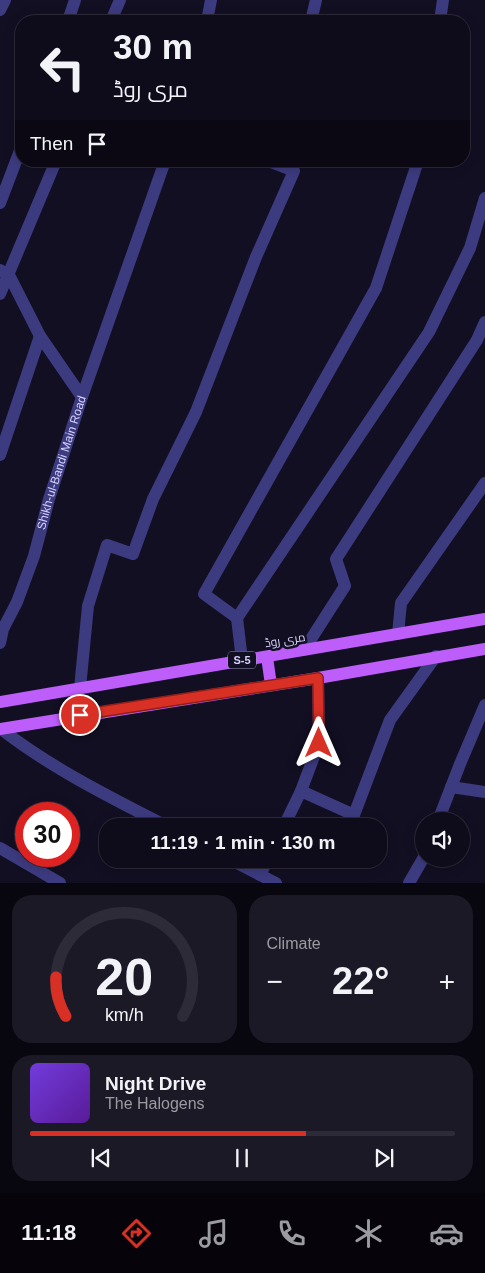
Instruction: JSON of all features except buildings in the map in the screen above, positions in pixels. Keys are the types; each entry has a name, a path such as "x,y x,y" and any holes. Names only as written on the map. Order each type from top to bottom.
{"main road":[{"name":"مری روڈ","path":"0,702 485,619"},
{"path":"0,729 485,649"},
{"path":"267,657 271,685"}],"street":[{"path":"0,10 5,0"},
{"path":"70,15 75,0"},
{"path":"114,15 120,0"},
{"path":"208,15 211,0"},
{"path":"312,15 316,0"},
{"path":"441,15 443,0"},
{"path":"0,203 15,164"},
{"path":"0,294 5,272 53,167"},
{"path":"82,397 163,167"},
{"path":"80,688 88,606 107,545 133,554 153,499 196,412 256,257 294,171 284,167"},
{"path":"237,618 204,594 376,288 416,167"},
{"path":"242,660 237,618 429,332 470,248 485,198"},
{"name":"Shikh-ul-Bandi Main Road","path":"0,643 3,629 17,602 34,556 49,499 82,397 40,336 5,272"},
{"path":"304,650 344,586 336,559 477,340 485,322"},
{"path":"0,455 40,336"},
{"path":"398,634 401,603 485,483"},
{"path":"301,791 354,815 390,720 436,656"},
{"path":"288,818 301,791 319,743 318,678"},
{"path":"441,812 485,705"},
{"path":"0,729 21,745 104,794 150,818"},
{"path":"451,787 485,792"},
{"path":"0,848 60,883"},
{"path":"408,883 418,867"},
{"path":"246,868 276,883"},
{"path":"260,875 264,868"}],"route":[{"path":"80,715 318,678 319,743"}]}
